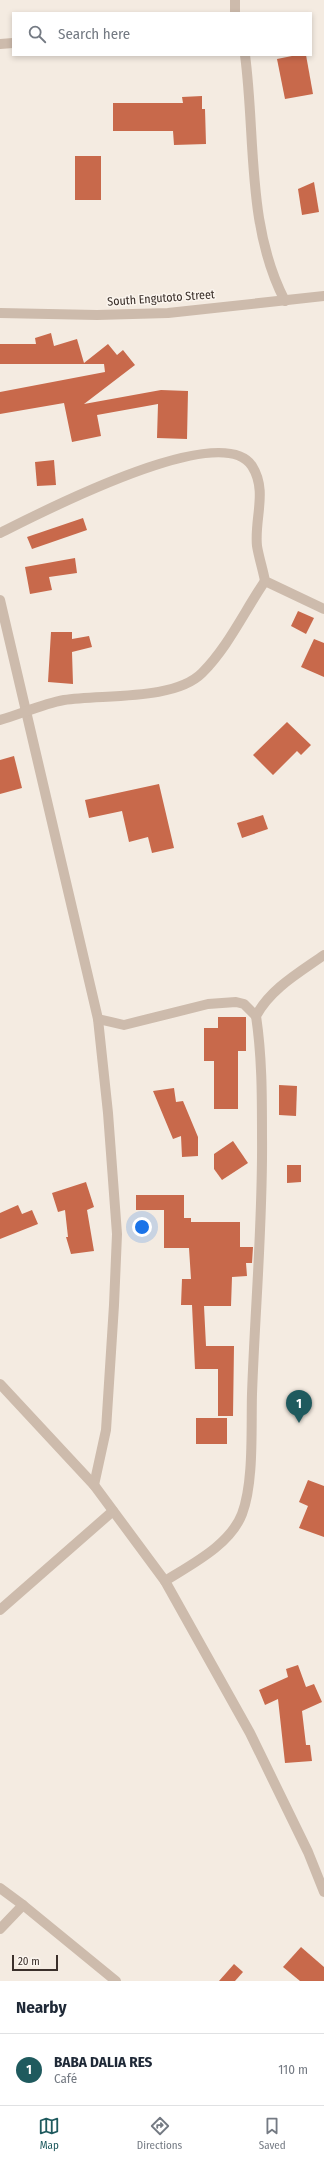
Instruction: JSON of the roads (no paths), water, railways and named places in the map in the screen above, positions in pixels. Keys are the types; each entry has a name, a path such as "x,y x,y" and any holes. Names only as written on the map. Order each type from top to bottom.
{"street":[{"path":"235,0 235,12"},
{"path":"0,44 12,44"},
{"path":"245,56 259,225 265,255 274,279 285,301"},
{"name":"South Engutoto Street","path":"0,313 97,315 168,313 324,296"},
{"path":"0,533 73,497 161,463 202,454 225,452 241,456 252,466 260,486 257,546 265,581 248,606 226,644 202,673 193,680 172,689 131,695 63,700 0,720"},
{"path":"265,581 324,609"},
{"path":"0,600 25,713 98,1019 108,1113 117,1234 106,1430 94,1485"},
{"path":"256,1016 268,998 324,955"},
{"path":"98,1019 124,1025 208,1004 236,1002 244,1004 256,1016 262,1069 261,1249 252,1394 252,1445 246,1494 242,1514 232,1533 194,1563 165,1581"},
{"path":"0,1384 94,1485 165,1581 250,1732 308,1852 324,1892"},
{"path":"0,1610 112,1511"},
{"path":"0,1888 116,1981"},
{"path":"0,1929 23,1905"}],"place":[{"name":"BABA DALIA RES","path":"299,1423"}]}
